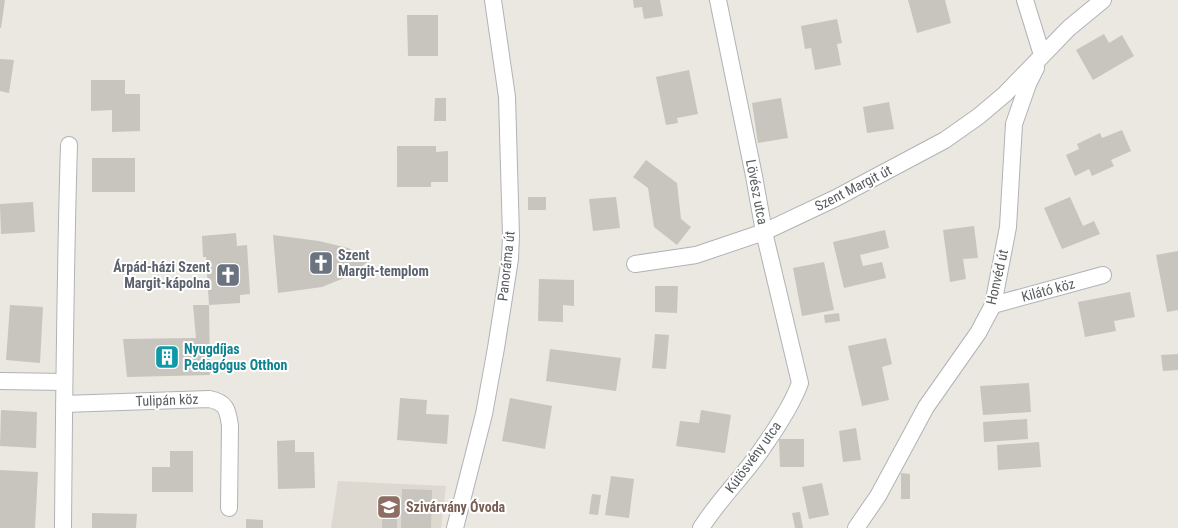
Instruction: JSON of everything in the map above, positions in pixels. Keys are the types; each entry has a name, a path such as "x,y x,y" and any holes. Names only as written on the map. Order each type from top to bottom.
{"street":[{"name":"Panoráma út","path":"455,528 484,414 510,260 507,97 493,0"},
{"name":"Lövész utca","path":"718,0 764,232 800,383"},
{"path":"1025,0 1042,55"},
{"name":"Szent Margit út","path":"635,264 696,255 764,232 836,198 945,140 992,105 1070,28 1103,0"},
{"name":"Honvéd út","path":"856,528 878,496 926,407 978,333 993,305 1008,226 1014,124 1028,84 1042,55"},
{"path":"64,528 64,382 69,145"},
{"name":"Kilátó köz","path":"993,305 1103,275"},
{"path":"0,381 64,382"},
{"name":"Kútösvény utca","path":"701,528 764,447 793,400 800,383"},
{"name":"Tulipán köz","path":"64,404 217,400 224,406 228,414 230,426 229,508"}],"shaded area":[{"name":"Szivárvány Óvoda","path":"338,481 446,486 441,528 331,528"}],"building":[{"path":"0,0 5,0 1,28 0,28"},
{"path":"633,0 660,0 663,16 644,19 642,7 634,8"},
{"path":"908,0 945,0 951,23 917,33"},
{"path":"407,15 438,15 438,56 408,56"},
{"path":"837,19 842,43 837,44 841,65 815,70 811,48 805,49 801,26"},
{"path":"1104,34 1109,43 1122,35 1134,56 1093,80 1076,50"},
{"path":"0,59 14,60 9,93 0,91"},
{"path":"689,70 698,114 677,118 678,123 666,125 656,77"},
{"path":"91,80 125,80 125,94 140,94 140,131 112,132 112,110 91,111"},
{"path":"435,98 446,98 446,121 434,121"},
{"path":"781,98 788,138 758,143 752,103"},
{"path":"889,102 894,129 867,133 863,107"},
{"path":"1122,130 1131,151 1111,160 1114,166 1092,176 1089,169 1075,176 1066,155 1079,149 1077,144 1100,133 1102,138"},
{"path":"397,146 436,146 436,152 448,151 448,182 431,182 431,187 397,187"},
{"path":"92,158 135,158 135,192 92,192"},
{"path":"646,160 677,183 681,219 691,227 677,245 654,227 648,188 633,177"},
{"path":"528,197 546,197 546,210 528,210"},
{"path":"616,197 620,228 593,231 589,199"},
{"path":"1070,197 1083,226 1094,221 1100,234 1062,249 1044,208"},
{"path":"33,202 35,232 1,234 0,204"},
{"path":"974,226 978,258 963,259 966,279 950,282 943,230"},
{"path":"885,230 889,248 860,255 863,266 882,262 886,278 844,288 833,242"},
{"name":"Árpád-házi Szent Margit-kápolna","path":"236,233 237,246 247,245 250,294 240,295 240,303 209,305 206,257 203,257 202,236"},
{"name":"Szent Margit-templom","path":"273,235 319,241 348,248 370,260 349,276 322,287 278,293"},
{"path":"1178,251 1178,310 1167,312 1156,255"},
{"path":"824,262 834,310 802,316 793,268"},
{"path":"539,279 574,280 574,306 563,305 563,322 538,321"},
{"path":"655,286 678,286 677,313 655,312"},
{"path":"1130,292 1135,317 1114,321 1116,331 1085,337 1078,302"},
{"path":"10,305 43,307 40,363 6,360"},
{"name":"Nyugdíjas Pedagógus Otthon","path":"193,305 209,305 210,375 127,377 123,339 196,338"},
{"path":"839,313 840,321 825,323 824,315"},
{"path":"655,334 669,335 666,369 652,368"},
{"path":"886,338 892,364 882,367 889,400 862,406 848,346"},
{"path":"550,349 621,358 616,391 546,381"},
{"path":"1178,354 1178,370 1163,371 1161,355"},
{"path":"1029,383 1031,412 983,415 980,386"},
{"path":"400,398 427,400 426,414 449,415 447,444 397,440"},
{"path":"510,398 552,406 545,449 502,441"},
{"path":"1,410 37,412 36,448 0,446"},
{"path":"701,410 731,415 725,453 676,446 680,421 699,423"},
{"path":"1027,419 1028,439 984,442 983,422"},
{"path":"856,428 861,460 843,462 839,431"},
{"path":"779,439 804,439 804,467 780,467"},
{"path":"295,440 295,452 314,452 315,488 278,489 277,441"},
{"path":"1039,442 1041,467 998,470 997,445"},
{"path":"170,451 193,451 193,492 152,492 152,467 170,467"},
{"path":"0,470 38,472 35,528 0,528"},
{"path":"901,473 910,474 910,499 901,499"},
{"path":"611,476 634,479 629,518 605,515"},
{"path":"822,483 829,515 809,519 802,487"},
{"path":"402,489 432,490 431,528 401,528"},
{"path":"592,494 601,495 598,515 589,514"},
{"path":"383,503 397,504 397,528 382,528"},
{"path":"800,512 803,528 795,528 792,513"},
{"path":"92,513 137,514 136,528 92,528"},
{"path":"246,519 263,520 263,528 246,528"}],"place":[{"name":"Szent Margit-templom","path":"321,263"},
{"name":"Árpád-házi Szent Margit-kápolna","path":"228,275"},
{"name":"Nyugdíjas Pedagógus Otthon","path":"167,357"},
{"name":"Szivárvány Óvoda","path":"389,507"}]}
